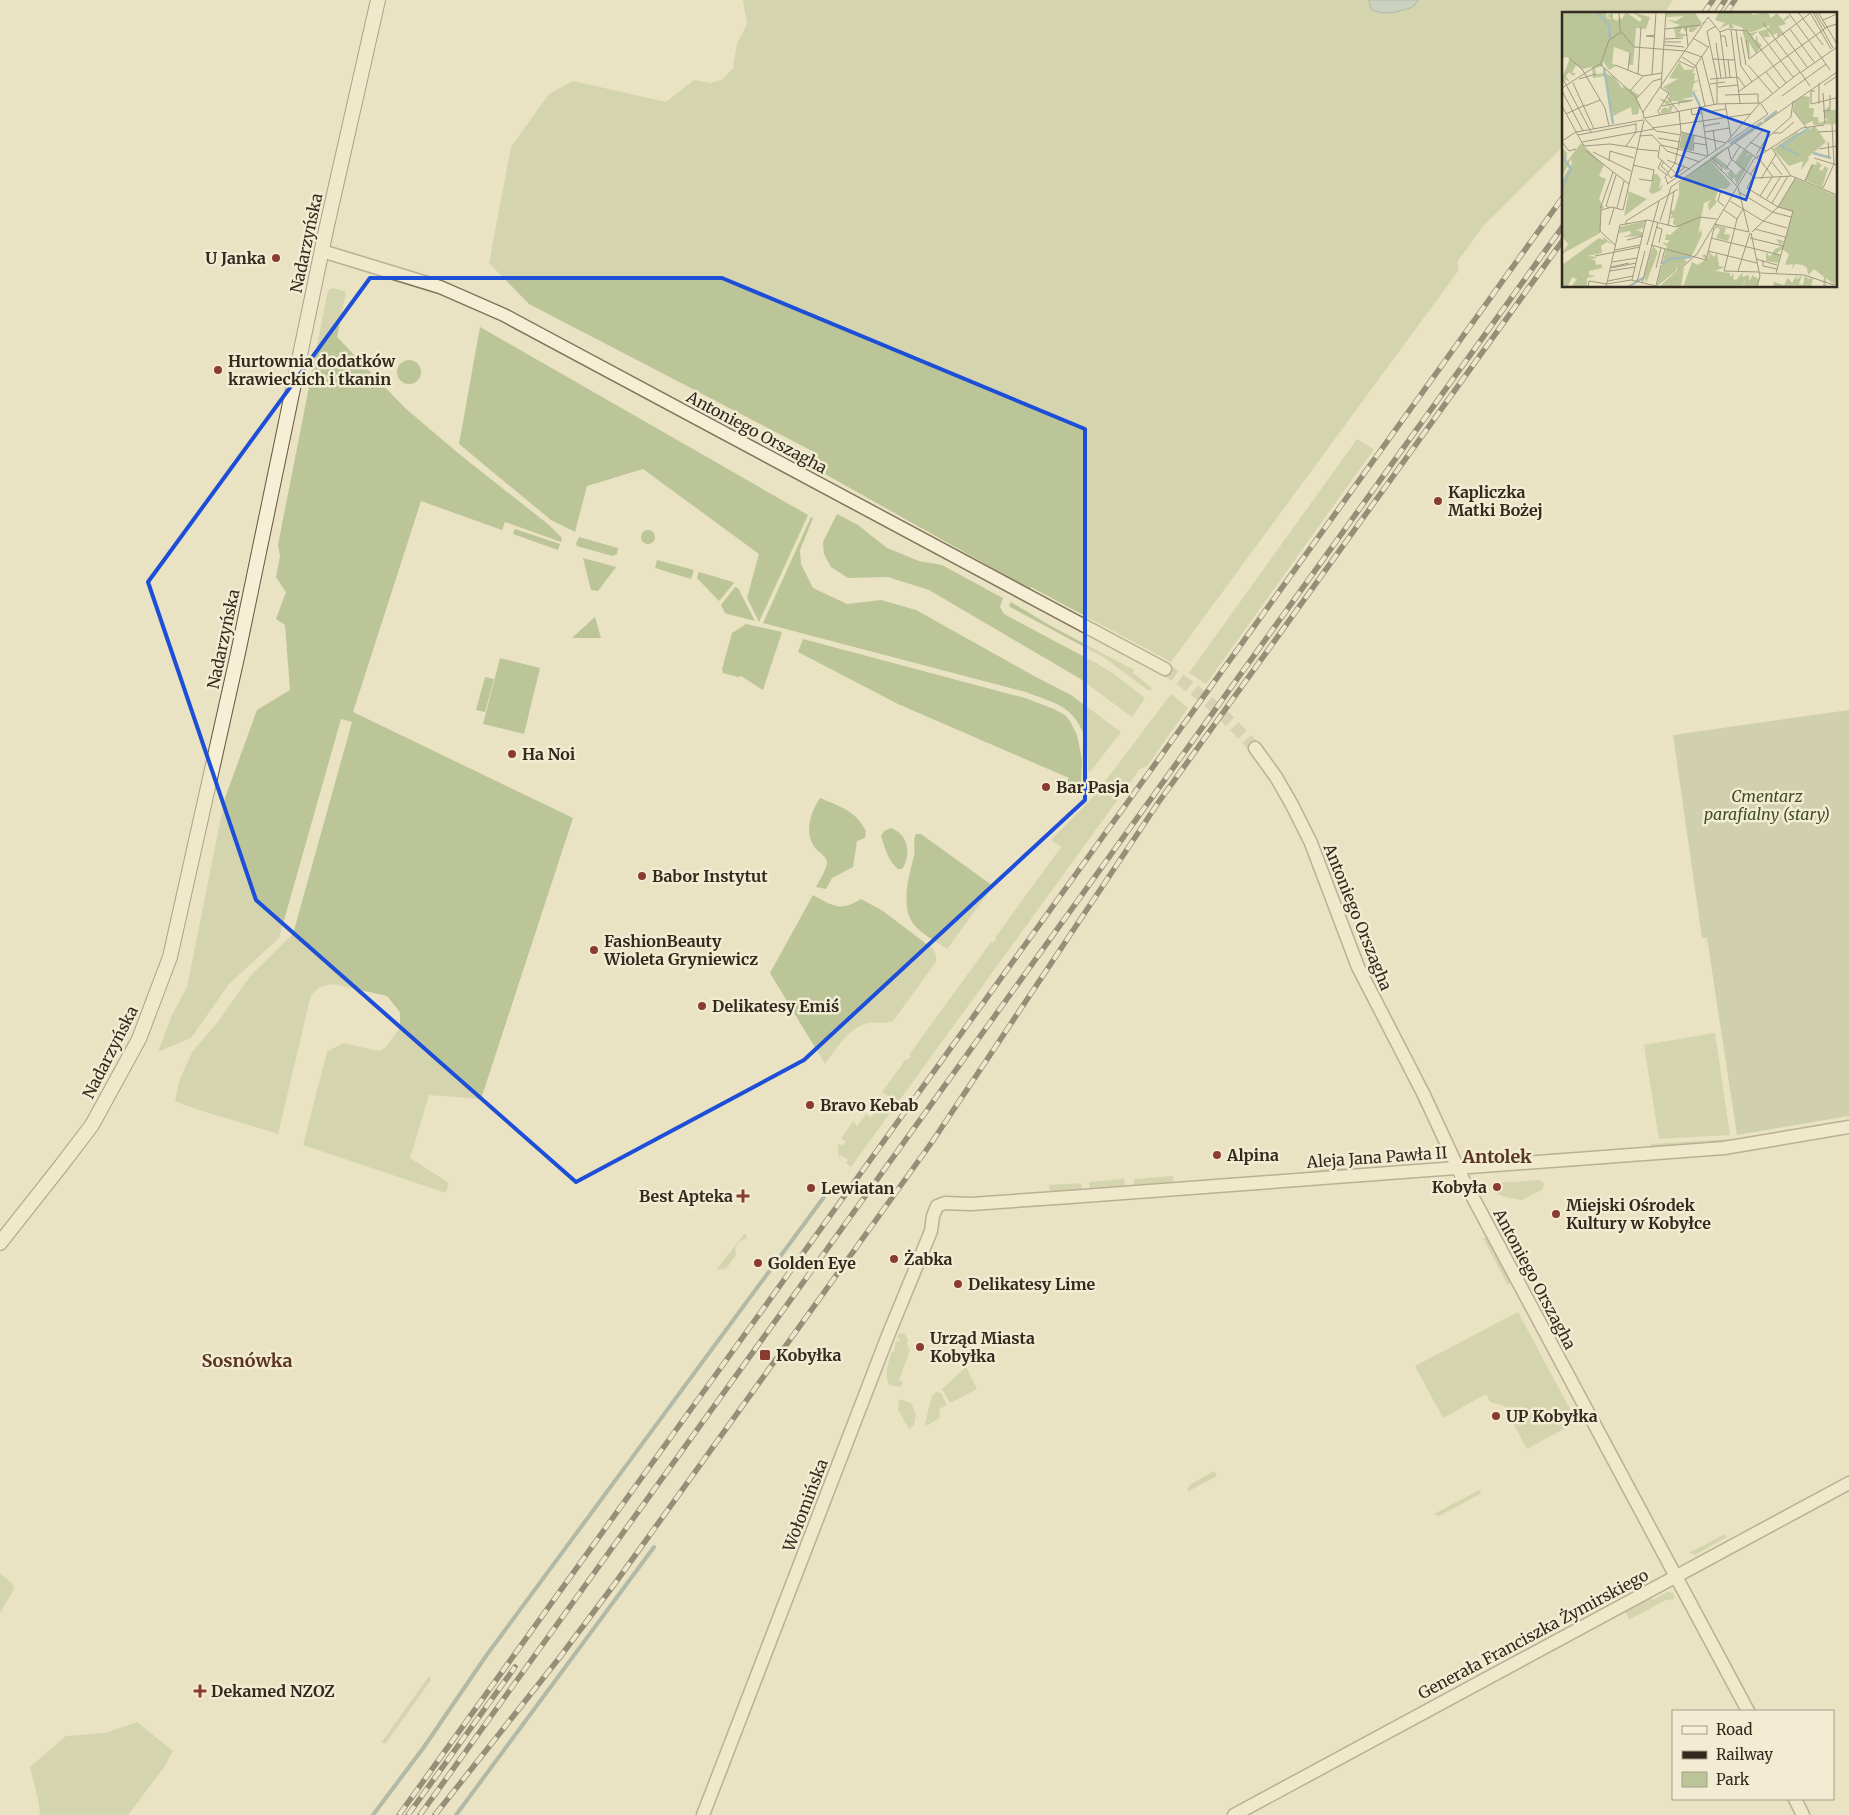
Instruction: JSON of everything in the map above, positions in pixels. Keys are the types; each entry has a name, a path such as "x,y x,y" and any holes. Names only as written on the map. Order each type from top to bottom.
{"main road":[{"name":"Nadarzyńska","path":"0,1242 92,1125 139,1039 170,957 238,653 322,251 378,0"}],"street":[{"name":"Antoniego Orszagha","path":"322,251 440,287 504,315 1165,669"},
{"name":"Antoniego Orszagha","path":"1255,748 1276,777 1292,804 1311,843 1358,967 1423,1093 1457,1168 1747,1710"},
{"name":"Aleja Jana Pawła II","path":"937,1206 945,1203 971,1204 1070,1197 1731,1147 1849,1127"},
{"name":"Wołomińska","path":"703,1815 719,1778 887,1338 931,1231 932,1216 937,1206"},
{"name":"Generała Franciszka Żymirskiego","path":"1234,1815 1849,1484"},
{"path":"1796,1800 1803,1815"}],"highlighted area":[{"path":"370,278 722,278 1085,429 1085,800 804,1060 576,1182 256,900 148,582"}],"green space":[{"path":"743,0 1673,0 1665,12 1562,12 1562,148 1484,225 1457,262 1459,270 1171,662 1031,587 1030,589 816,469 818,454 529,304 489,263 511,147 549,94 573,81 666,102 694,80 711,83 723,79 733,68 737,44 747,24"},
{"path":"333,288 346,292 337,337 405,408 458,453 549,525 562,538 561,542 505,522 502,530 421,501 353,712 573,818 481,1099 429,1095 410,1158 449,1183 446,1193 303,1145 327,1052 343,1043 379,1051 385,1048 400,1028 400,1012 387,996 333,984 320,987 311,995 278,1134 175,1101 179,1082 192,1052 217,1023 251,975 293,934 352,722 341,719 279,938 229,984 191,1038 158,1052 172,1015 187,987 225,798 257,710 290,690 285,625 276,619 286,592 276,577 280,556 278,545 328,290"},
{"path":"480,327 808,515 759,622 747,598 759,554 643,469 587,486 575,532 551,520 459,444"},
{"path":"409,360 414,361 420,367 420,377 414,383 409,384 404,383 398,377 397,372 398,367 404,361"},
{"path":"1357,439 1374,449 1206,684 1189,673"},
{"path":"837,514 858,525 887,548 919,561 942,565 1003,598 1000,607 1004,614 1096,663 1114,674 1145,698 1132,717 1079,678 929,590 888,577 848,578 831,567 824,554 823,542"},
{"path":"811,517 813,518 800,550 801,564 813,588 847,604 881,600 916,610 1071,695 1121,732 1090,772 1088,771 1085,739 1079,724 1069,712 1054,703 1026,692 763,623"},
{"path":"515,529 560,544 558,550 513,534"},
{"path":"645,530 651,530 655,537 651,544 645,544 641,540 641,534"},
{"path":"579,537 618,548 617,554 612,556 577,546"},
{"path":"583,558 616,567 598,591 591,590"},
{"path":"657,560 694,570 691,579 655,568"},
{"path":"699,572 734,583 719,601 697,578"},
{"path":"735,587 738,588 755,621 725,613 721,605"},
{"path":"1011,602 1051,626 1134,670 1133,673 1152,688 1149,691 1103,657 1010,607"},
{"path":"595,617 601,638 573,638 573,637"},
{"path":"746,624 782,632 763,690 741,676 723,673 722,669 732,633"},
{"path":"803,639 1025,698 1054,709 1065,715 1077,735 1082,759 1081,783 1076,789 1072,785 1065,784 1069,778 898,704 798,652"},
{"path":"500,658 540,668 524,734 483,724"},
{"path":"485,677 494,679 485,712 476,710"},
{"path":"1171,694 1188,708 1147,766 1140,769 851,1167 846,1163 848,1160 841,1155 839,1159 838,1144 843,1145 846,1141 841,1139 853,1121 857,1126 866,1114 871,1117 882,1103 878,1098 887,1104 890,1097 882,1092 906,1059 908,1060 911,1056 909,1055 991,942 993,943 996,939 1061,847 1051,840 1094,796"},
{"name":"Cmentarz parafialny (stary)","path":"1849,710 1849,1116 1737,1135 1707,938 1702,938 1673,735"},
{"path":"820,798 852,814 866,831 865,838 857,841 853,867 832,878 826,889 816,887 827,865 827,860 813,844 809,831 813,810"},
{"path":"891,828 901,835 907,845 907,857 902,869 898,869 892,862 881,836 884,831"},
{"path":"916,834 921,834 993,886 947,949 919,930 909,915 906,898"},
{"path":"813,895 831,905 837,906 854,903 861,899 883,911 933,949 936,956 936,962 893,1021 862,1025 844,1039 825,1064 770,973"},
{"path":"1715,1033 1730,1135 1659,1139 1644,1045"},
{"path":"1732,1139 1732,1141 1651,1148 1651,1144"},
{"path":"1335,1164 1340,1168 1355,1167 1355,1170 1314,1173 1314,1165"},
{"path":"1173,1176 1174,1183 1134,1186 1134,1179"},
{"path":"1124,1179 1125,1187 1090,1190 1089,1182"},
{"path":"1539,1180 1544,1183 1543,1189 1522,1200 1500,1195 1491,1188 1496,1183"},
{"path":"1081,1183 1082,1190 1050,1192 1049,1185"},
{"path":"745,1233 747,1238 740,1241 735,1248 736,1255 726,1269 716,1270"},
{"path":"1483,1238 1487,1238 1510,1281 1508,1285"},
{"path":"1518,1312 1577,1422 1527,1449 1504,1406 1490,1402 1486,1394 1443,1418 1415,1366"},
{"path":"904,1333 908,1340 907,1344 910,1351 899,1380 903,1382 901,1387 889,1385 887,1368 889,1360 892,1352 894,1352 896,1341 899,1342 900,1339 897,1338 899,1334"},
{"path":"966,1367 977,1389 950,1403 942,1389"},
{"path":"936,1392 941,1393 947,1405 939,1409 940,1418 926,1426 925,1423 932,1396"},
{"path":"899,1399 911,1403 916,1414 914,1425 909,1429 898,1410"},
{"path":"1214,1471 1217,1476 1189,1491 1187,1489 1191,1484"},
{"path":"1481,1489 1480,1494 1439,1516 1434,1514"},
{"path":"1725,1534 1727,1537 1695,1555 1689,1553"},
{"path":"0,1574 12,1583 14,1589 0,1613"},
{"path":"1667,1592 1673,1593 1675,1599 1666,1600 1629,1620 1625,1610 1651,1596 1653,1600"},
{"path":"429,1676 431,1680 386,1743 381,1743"},
{"path":"137,1722 173,1751 165,1766 128,1815 40,1815 30,1767 66,1736 105,1733"}],"water":[{"path":"1369,0 1418,0 1413,7 1397,12 1381,13 1371,9"}],"waterway":[{"path":"373,1815 424,1747 486,1656 824,1197"},
{"path":"456,1815 654,1547"}],"tunnel":[{"path":"1165,669 1213,705 1255,748"}],"railway":[{"path":"1704,12 1713,0"},
{"path":"1717,12 1725,0"},
{"path":"1726,12 1735,0"},
{"path":"399,1815 1562,198"},
{"path":"420,1815 1562,227"},
{"path":"435,1815 560,1657 616,1582 932,1142 1158,803 1562,241"},
{"path":"408,1815 515,1667"}],"place":[{"name":"U Janka","path":"276,258"},
{"name":"Hurtownia dodatków krawieckich i tkanin","path":"218,370"},
{"name":"Kapliczka Matki Bożej","path":"1438,501"},
{"name":"Ha Noi","path":"512,754"},
{"name":"Bar Pasja","path":"1046,787"},
{"name":"Babor Instytut","path":"642,876"},
{"name":"FashionBeauty Wioleta Gryniewicz","path":"594,950"},
{"name":"Delikatesy Emiś","path":"702,1006"},
{"name":"Bravo Kebab","path":"810,1105"},
{"name":"Alpina","path":"1217,1155"},
{"name":"Kobyła","path":"1497,1187"},
{"name":"Lewiatan","path":"811,1188"},
{"name":"Best Apteka","path":"743,1196"},
{"name":"Miejski Ośrodek Kultury w Kobyłce","path":"1556,1214"},
{"name":"Żabka","path":"894,1259"},
{"name":"Golden Eye","path":"758,1263"},
{"name":"Delikatesy Lime","path":"958,1284"},
{"name":"Urząd Miasta Kobyłka","path":"920,1347"},
{"name":"Kobyłka","path":"765,1355"},
{"name":"UP Kobyłka","path":"1496,1416"},
{"name":"Dekamed NZOZ","path":"200,1691"}],"district":[{"name":"Antolek","path":"1497,1157"},
{"name":"Sosnówka","path":"247,1361"}]}
